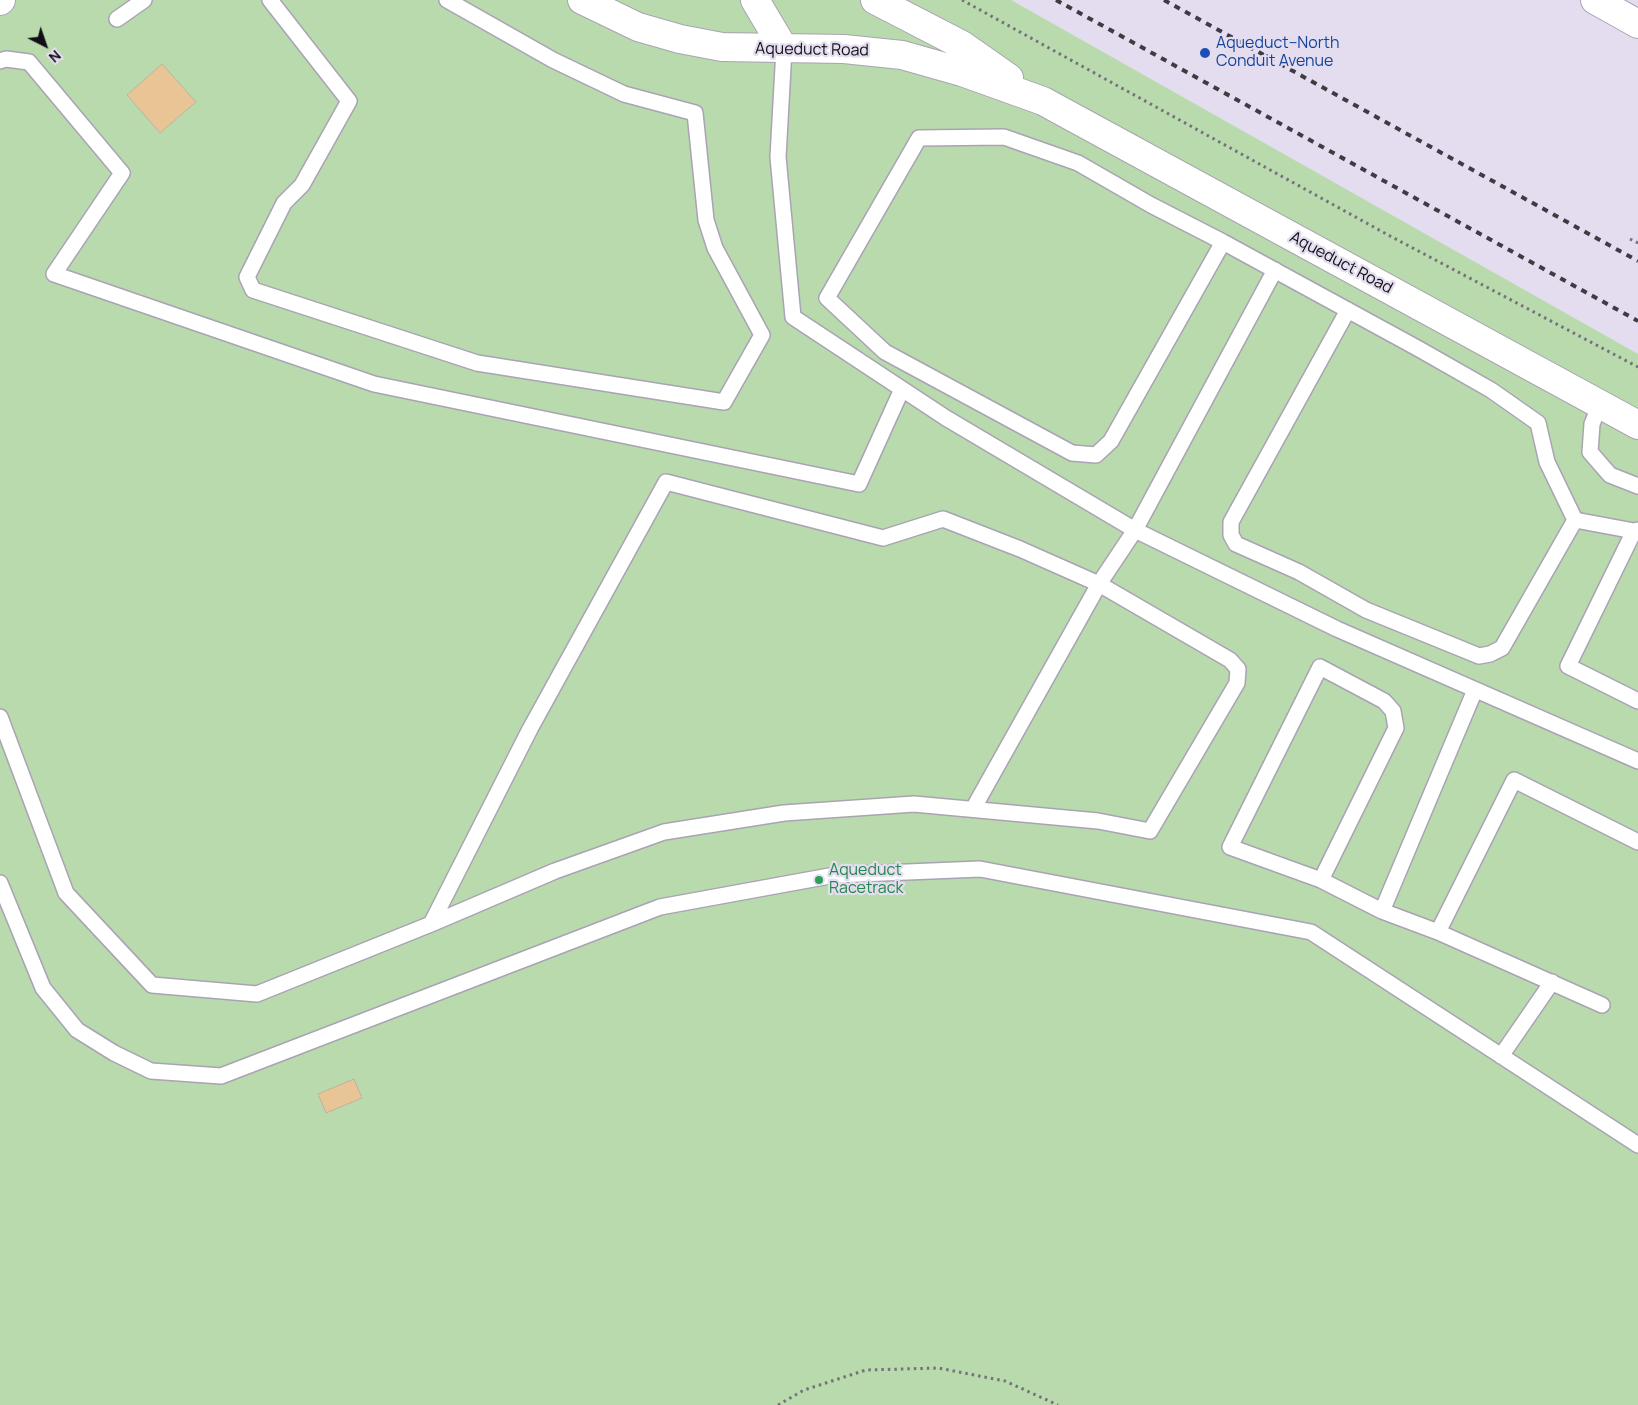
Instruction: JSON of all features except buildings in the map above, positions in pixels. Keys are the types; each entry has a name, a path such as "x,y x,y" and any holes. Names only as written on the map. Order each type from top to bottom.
{"street":[{"name":"Aqueduct Road","path":"582,0 617,18 660,35 722,47 844,49 902,55 940,64 1043,102"},
{"path":"756,0 784,49"},
{"name":"Aqueduct Road","path":"875,0 962,45 1043,102 1638,425"},
{"path":"1606,3 1638,24"}],"lane":[{"path":"116,19 144,0"},
{"path":"270,0 349,101 302,185 284,203 247,277 253,290 477,363 724,402 762,335 714,248 706,220 695,113 624,94 553,60 446,0"},
{"path":"784,49 778,157 793,317 946,418 1135,530 1337,629 1638,761"},
{"path":"0,61 6,59 29,62 122,173 54,274 374,384 859,484 902,389"},
{"path":"1223,242 1111,441 1096,454 1072,453 885,352 827,298 918,138 1004,136 1078,163 1150,204 1223,242 1275,270 1491,390 1538,423 1547,462 1575,520"},
{"path":"973,809 1099,584 1135,530 1275,270"},
{"path":"1348,310 1231,522 1231,535 1236,544 1299,572 1366,610 1478,656 1502,648 1575,520"},
{"path":"1600,404 1592,424 1590,452 1610,475 1638,486"},
{"path":"0,717 66,893 152,984 257,994 431,924 555,871 664,832 784,813 914,804 1098,821 1150,831 1237,683 1238,669 1230,660 1099,584 943,518 883,538 666,482 530,729 431,924"},
{"path":"1575,520 1636,531 1568,666 1638,701"},
{"path":"1320,880 1396,728 1393,712 1384,701 1320,667 1230,847 1320,880 1382,912 1438,932 1602,1005"},
{"path":"1382,912 1475,690"},
{"path":"1438,932 1514,780 1638,842"},
{"path":"0,883 43,988 77,1030 114,1053 151,1071 221,1076 660,907 834,875 980,869 1311,932 1638,1145"},
{"path":"1501,1056 1552,982"}],"path":[{"path":"962,0 1399,241 1638,367"},
{"path":"1630,239 1638,243"},
{"path":"778,1405 804,1390 866,1370 938,1368 1005,1381 1058,1405"}],"green space":[{"name":"Aqueduct Racetrack","path":"0,0 1011,0 1638,354 1638,1405 0,1405"}],"railway":[{"path":"1056,0 1638,321"},
{"path":"1164,0 1638,261"}],"place":[{"name":"Aqueduct–North Conduit Avenue","path":"1205,53"},
{"name":"Aqueduct Racetrack","path":"819,880"}]}
